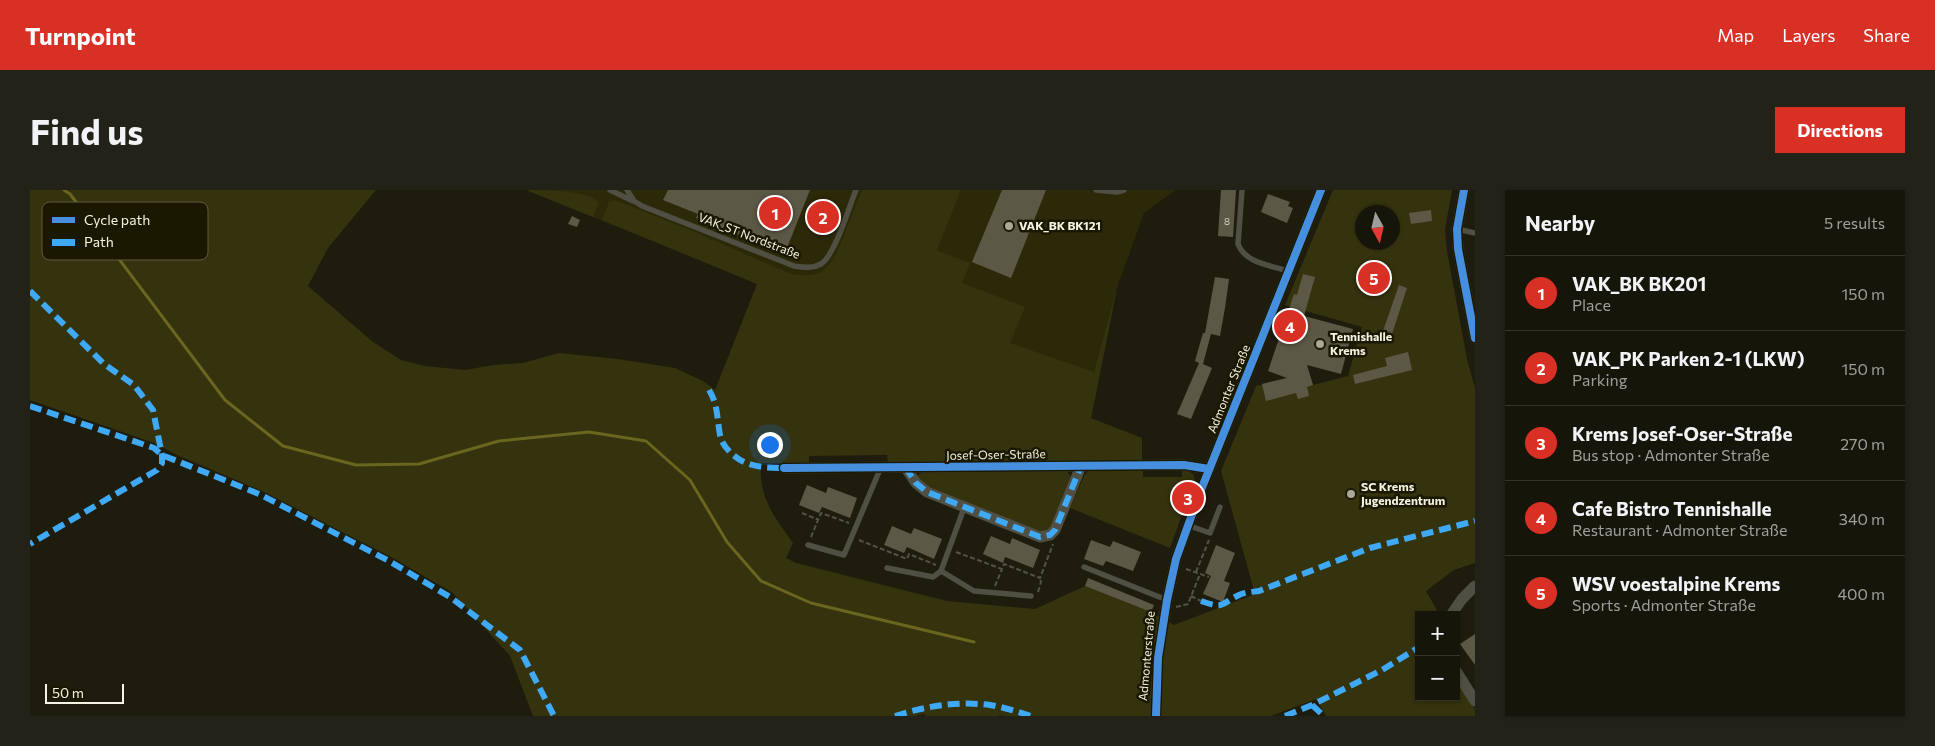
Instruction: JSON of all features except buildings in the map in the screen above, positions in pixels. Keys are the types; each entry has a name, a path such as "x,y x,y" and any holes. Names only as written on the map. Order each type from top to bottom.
{"street":[{"name":"Admonter Straße","path":"1170,604 1176,559 1187,525 1321,190"},
{"path":"1464,190 1456,229 1475,338"},
{"name":"Josef-Oser-Straße","path":"784,468 1184,465 1209,469"},
{"path":"905,467 916,483 927,492 1040,537 1050,535 1055,530 1081,466"},
{"path":"1454,611 1462,599 1475,586"},
{"name":"Admonterstraße","path":"1156,716 1158,658 1170,604"},
{"path":"1460,677 1475,700"}],"lane":[{"path":"610,190 634,201"},
{"path":"627,190 634,201"},
{"name":"VAK_ST Nordstraße","path":"634,201 642,206 794,266 808,268 820,264 830,255 856,190"},
{"path":"1096,190 1117,192 1124,190"},
{"path":"1242,190 1238,244 1241,252 1248,258 1287,271"},
{"path":"1456,229 1475,233"},
{"path":"808,545 844,555 881,467"},
{"path":"1187,525 1210,533 1220,507"},
{"path":"887,568 933,577 942,569 964,508"},
{"path":"1084,568 1170,604"},
{"path":"942,569 974,591 1031,596"}],"path":[{"path":"802,513 819,520"},
{"path":"808,545 822,513 856,526"},
{"path":"1196,572 1210,533"},
{"path":"1031,596 1037,594 1042,582 1040,578 1053,545 1050,535"},
{"path":"852,536 907,559 909,554 942,569"},
{"path":"949,549 1002,569"},
{"path":"992,593 1004,564 1040,578"},
{"path":"1182,568 1209,577"},
{"path":"1170,604 1188,604 1200,574"},
{"path":"1191,596 1201,601"}],"shaded area":[{"path":"30,190 376,190 328,248 308,286 373,342 401,360 425,366 465,370 493,365 523,363 559,353 618,359 675,368 705,382 715,390 757,284 602,220 609,202 615,200 791,274 813,275 827,267 837,253 862,190 961,190 937,250 970,263 962,283 1025,307 1010,343 1094,372 1117,288 1091,418 1142,438 1142,460 888,463 887,455 809,456 809,464 761,463 762,486 769,506 793,543 786,558 796,563 947,601 1035,609 1085,586 1151,612 1174,625 1255,594 1221,471 1256,386 1309,372 1313,385 1348,376 1362,327 1285,305 1333,190 1452,190 1445,229 1447,251 1467,359 1475,388 1475,563 1454,570 1426,591 1437,611 1415,611 1415,701 1460,701 1460,685 1475,709 1475,716 1326,716 1316,699 1271,716 926,716 924,714 915,716 533,716 510,656 453,593 391,557 262,491 177,455 154,443 30,400"},
{"path":"526,190 1176,190 1144,213 1117,288 1091,419"},
{"path":"526,190 576,193 594,198 599,202 593,217"},
{"path":"1143,470 1143,477 1182,477 1182,470 1190,472 1195,479 1170,548 1070,508 1088,471"},
{"path":"1067,471 1071,477 1050,530 1041,533 928,489 918,478 918,475 922,472"}],"waterway":[{"path":"64,190 76,202"},
{"path":"120,260 225,400 283,446 356,465 419,464 499,441 589,432 646,441 690,480 727,542 761,581 811,603 974,642"}],"marked path":[{"path":"30,291 104,364 134,385 153,410 162,455 162,463 157,470 30,544"},
{"path":"709,390 716,406 723,444 729,451 735,457 749,464 763,467 787,468"},
{"path":"30,406 154,448 162,455 259,494 389,561 450,597 520,650 554,716"},
{"path":"905,467 916,483 927,492 1040,537 1050,535 1055,530 1081,466"},
{"path":"1201,601 1221,605 1241,594 1259,591 1370,548 1475,521"},
{"path":"1285,716 1312,705 1382,670 1415,649"},
{"path":"895,716 930,707 954,704 995,706 1031,716"},
{"path":"1312,705 1324,716"}],"cycle path":[{"path":"1156,716 1158,658 1167,600 1176,559 1199,495 1321,190"},
{"path":"1464,190 1457,229 1458,249 1475,338"},
{"path":"784,468 1184,465 1209,469"}],"place":[{"name":"VAK_BK BK201","path":"775,213"},
{"name":"VAK_PK Parken 2-1 (LKW)","path":"823,217"},
{"name":"VAK_BK BK121","path":"1009,226"},
{"name":"WSV voestalpine Krems","path":"1374,278"},
{"name":"Cafe Bistro Tennishalle","path":"1290,326"},
{"name":"Tennishalle Krems","path":"1320,344"},
{"name":"SC Krems Jugendzentrum","path":"1351,494"},
{"name":"Krems Josef-Oser-Straße","path":"1188,498"}]}
